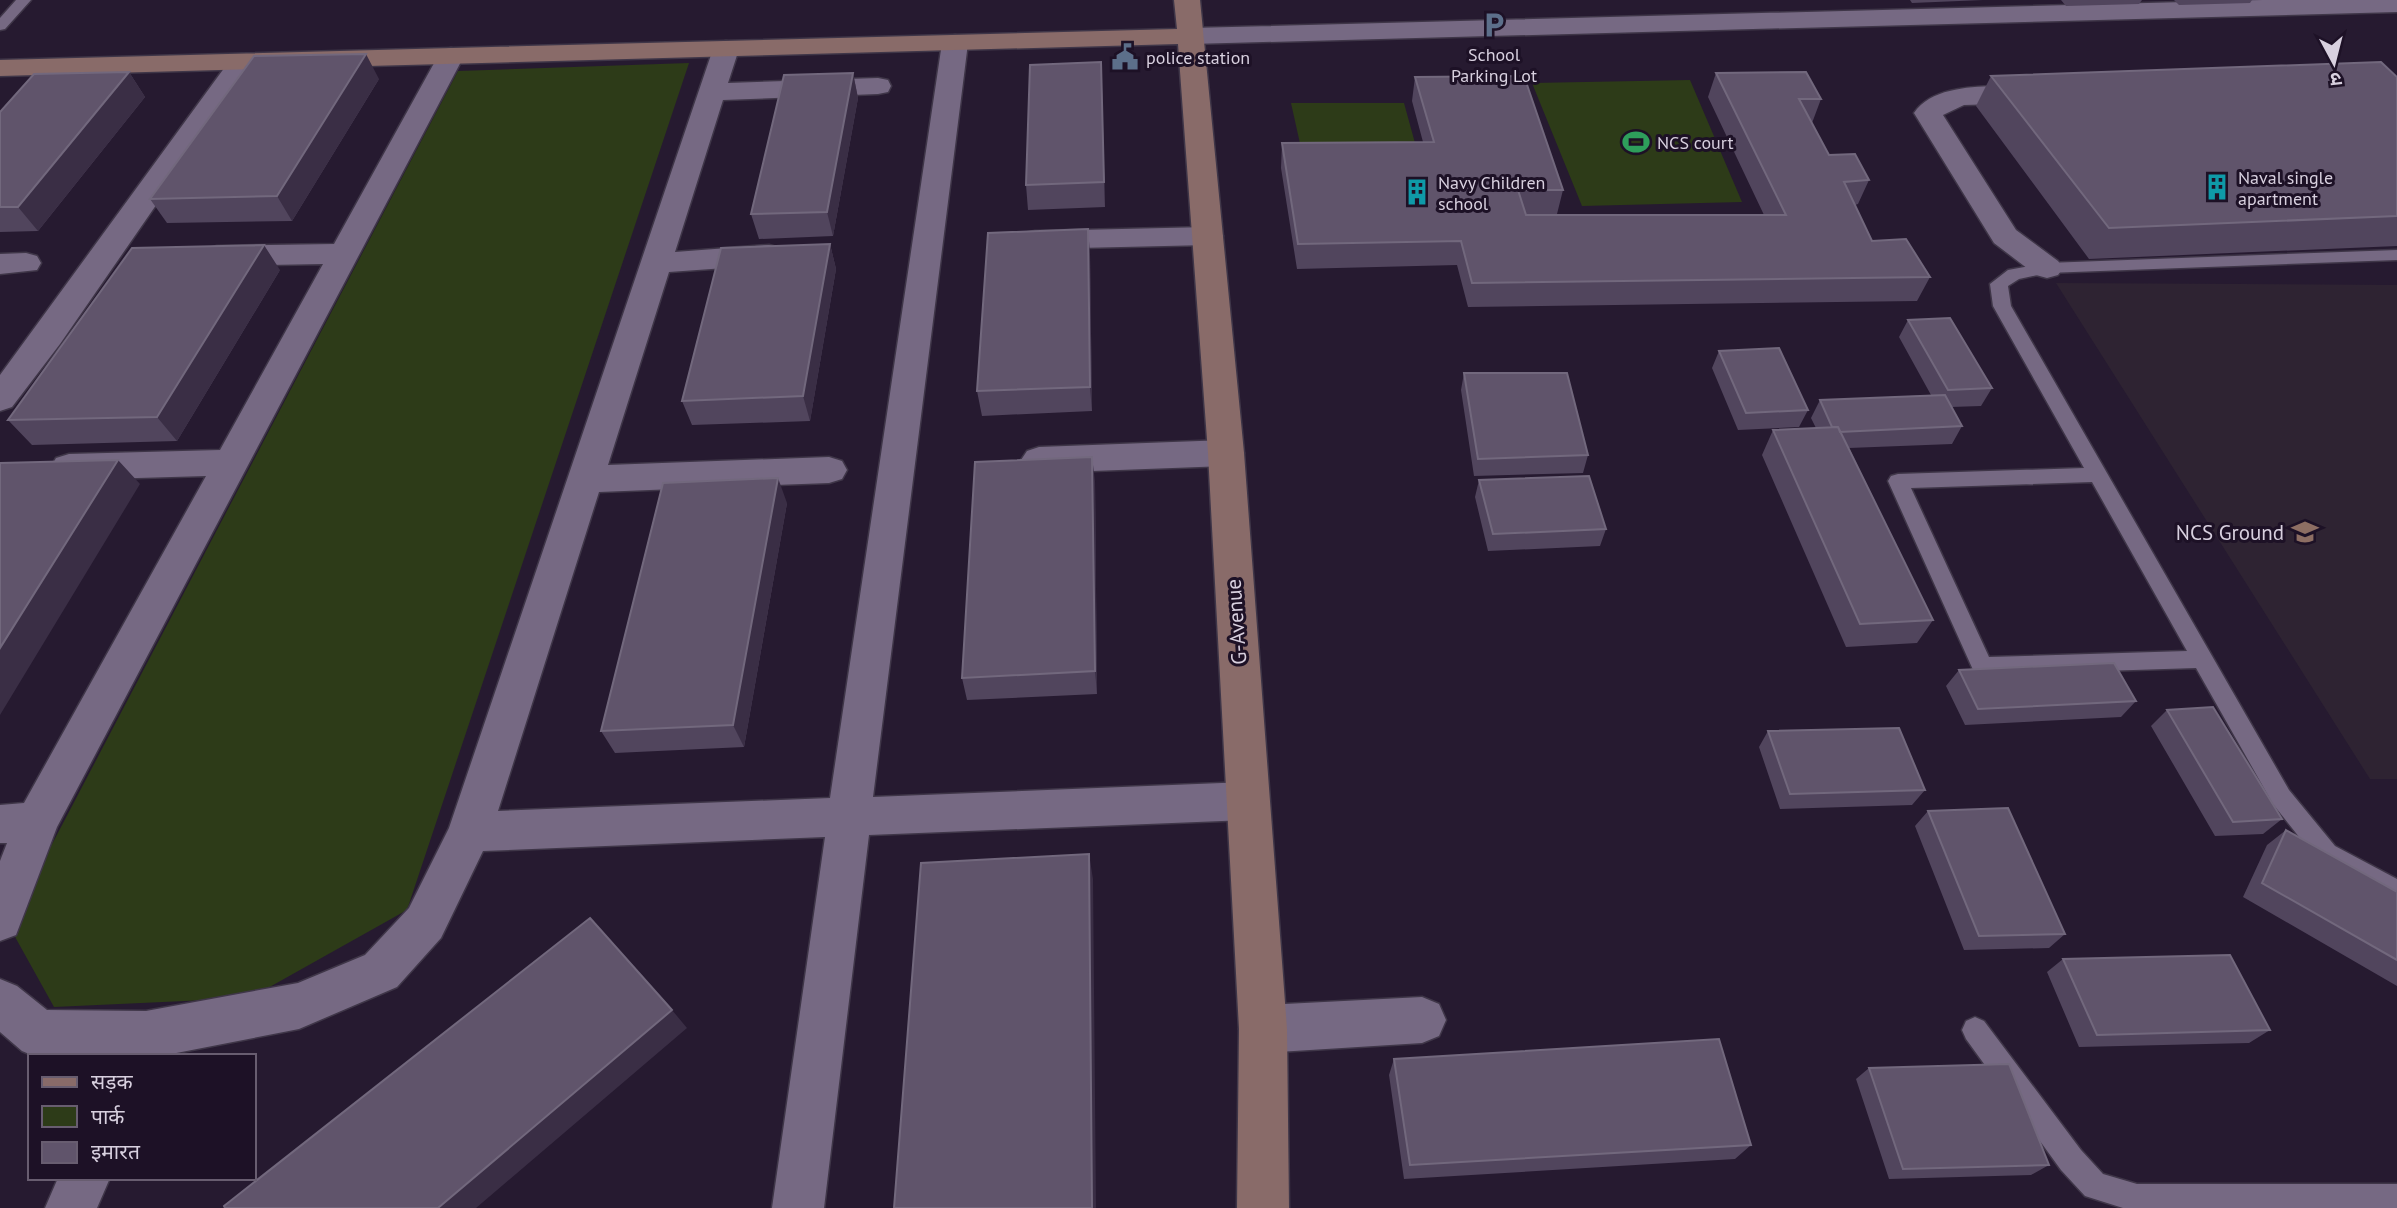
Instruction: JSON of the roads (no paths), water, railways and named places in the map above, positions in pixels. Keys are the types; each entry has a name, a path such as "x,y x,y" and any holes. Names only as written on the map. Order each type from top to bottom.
{"street":[{"path":"0,68 955,43 1189,18 2397,4"},
{"name":"G-Avenue","path":"1189,18 1226,453 1263,1030 1263,1208"},
{"path":"798,1208 896,461 955,43"},
{"path":"0,1002 39,1034 141,1045 299,1006 381,971 425,923 470,832 726,49"},
{"path":"0,920 18,823 232,462 451,56"},
{"path":"0,399 48,337 242,62"},
{"path":"712,92 878,86"},
{"path":"2047,268 2005,236 1927,113 1935,105 1952,100 1983,96 2062,94"},
{"path":"1018,240 1208,236"},
{"path":"656,263 802,253"},
{"path":"189,257 344,254"},
{"path":"1012,461 1226,453"},
{"path":"36,468 232,462"},
{"path":"585,479 829,470"},
{"path":"470,832 1248,801"},
{"path":"1263,1030 1422,1020"},
{"path":"71,1208 83,1180"}],"lane":[{"path":"0,26 24,0"},
{"path":"2397,256 2047,268 2014,274 1999,284 2002,306 2281,797 2327,854 2397,892"},
{"path":"2096,475 1898,481 1982,666 2202,659"},
{"path":"1975,1030 2071,1160 2095,1186 2149,1199 2397,1198"}],"place":[{"name":"School Parking Lot","path":"1494,25"},
{"name":"police station","path":"1125,57"},
{"name":"NCS court","path":"1636,142"},
{"name":"Naval single apartment","path":"2217,187"},
{"name":"Navy Children school","path":"1417,192"},
{"name":"NCS Ground","path":"2305,532"}]}
